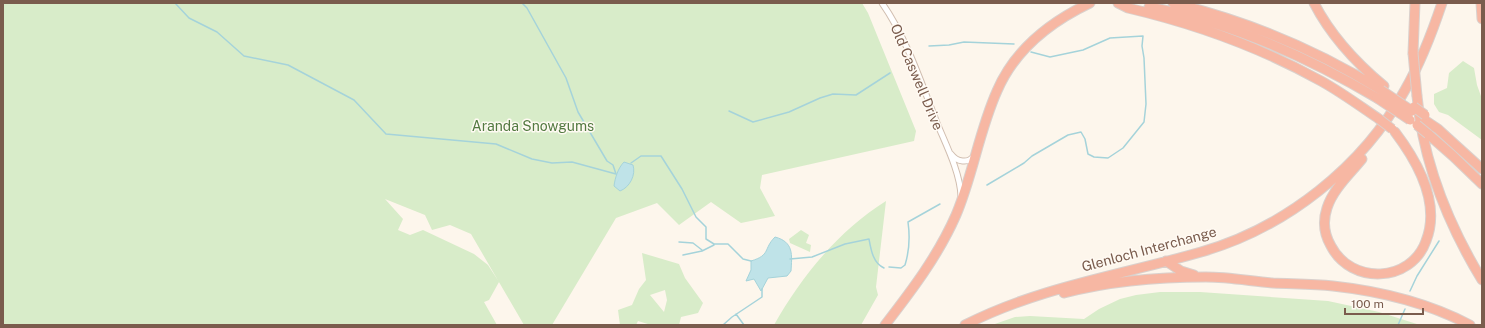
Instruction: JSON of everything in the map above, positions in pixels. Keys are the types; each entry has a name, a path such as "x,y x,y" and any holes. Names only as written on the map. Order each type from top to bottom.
{"highway":[{"path":"885,325 918,282 938,250 960,203 997,90 1016,57 1048,27 1063,16 1090,3"},
{"path":"1118,3 1128,8 1194,25 1258,50 1322,82 1379,119 1410,146 1421,162 1452,226 1482,280"},
{"path":"1126,3 1190,16 1259,39 1380,91"},
{"path":"1173,3 1235,21 1282,39 1330,61 1380,91 1413,114 1425,118 1482,169"},
{"path":"1314,3 1328,27 1341,45 1364,68 1380,91"},
{"path":"1415,3 1413,53 1421,123 1429,159 1452,226"},
{"name":"Glenloch Interchange","path":"966,325 991,312 1042,293 1203,252 1256,231 1280,218 1326,185 1358,154 1384,122 1405,92 1429,40 1442,3"},
{"path":"1481,3 1482,18"},
{"path":"1393,130 1414,158 1425,185 1429,206 1428,234 1423,248 1416,259 1408,265 1387,274 1364,273 1353,269 1343,262 1332,248 1325,231 1327,206 1336,190 1382,132 1403,102 1419,69 1429,40"},
{"path":"1413,114 1428,134 1482,184"},
{"path":"1166,261 1185,272 1206,277"},
{"path":"966,325 1032,302 1093,287 1141,280 1206,277 1274,283 1312,284 1355,289 1409,301 1446,314 1470,325"}],"street":[{"name":"Old Caswell Drive","path":"882,3 905,44 949,152 959,183 960,203"},
{"path":"949,152 955,158 962,161 970,160 976,152"}],"green space":[{"name":"Aranda Snowgums","path":"3,3 862,3 868,13 916,131 914,141 762,175 760,188 775,216 741,223 711,202 679,225 657,203 616,218 552,325 524,325 499,282 489,300 484,302 497,325 3,325","holes":["385,199 425,215 432,230 450,225 471,234 499,281 488,265 474,254 423,230 410,235 398,230 403,219"]},
{"path":"1463,61 1474,68 1477,85 1482,99 1482,140 1448,115 1439,112 1434,104 1434,94 1447,88 1449,73"},
{"path":"886,201 876,287 878,295 861,325 774,325 796,289 822,256 852,226"},
{"path":"801,230 809,235 806,243 811,245 810,252 790,243 789,239"},
{"path":"642,253 679,264 685,278 703,303 698,313 681,317 679,325 651,325 638,321 636,325 620,325 618,310 632,305 639,289 646,280","holes":["665,290 667,300 664,312 650,295"]},
{"path":"1160,292 1200,292 1328,301 1379,312 1420,325 992,325 1015,317 1030,316 1084,319 1099,309 1120,299"}],"water":[{"path":"624,162 633,165 634,173 627,187 620,191 614,186 617,173"},
{"path":"775,237 786,242 789,246 792,260 791,271 787,276 768,278 761,291 754,279 746,281 751,270 751,261 764,254"}],"waterway":[{"path":"175,3 189,18 217,32 244,56 288,65 354,100 386,134 496,144 532,159 552,163 572,162 616,174"},
{"path":"522,3 527,8 566,78 578,112 607,161 613,165 616,174"},
{"path":"987,185 1068,135 1081,132 1085,139 1088,154 1094,157 1108,158 1123,148 1144,122 1146,104 1142,46 1143,36 1110,38 1083,50 1050,57 1031,52"},
{"path":"929,46 949,45 964,42 1014,44"},
{"path":"729,111 753,122 789,112 820,98 833,94 856,95 890,73"},
{"path":"631,163 641,156 661,156 682,189 696,217 706,227 706,239 714,244 728,244 743,259 751,261"},
{"path":"889,267 901,268 905,265 909,244 908,222 940,204"},
{"path":"790,259 812,257 845,244 869,239 875,260 884,268"},
{"path":"1410,291 1417,276 1439,241"},
{"path":"679,242 693,243 702,250"},
{"path":"683,255 702,251 714,245"},
{"path":"723,325 732,317 762,297 762,289"},
{"path":"1398,325 1405,309"},
{"path":"736,314 744,325"}]}
